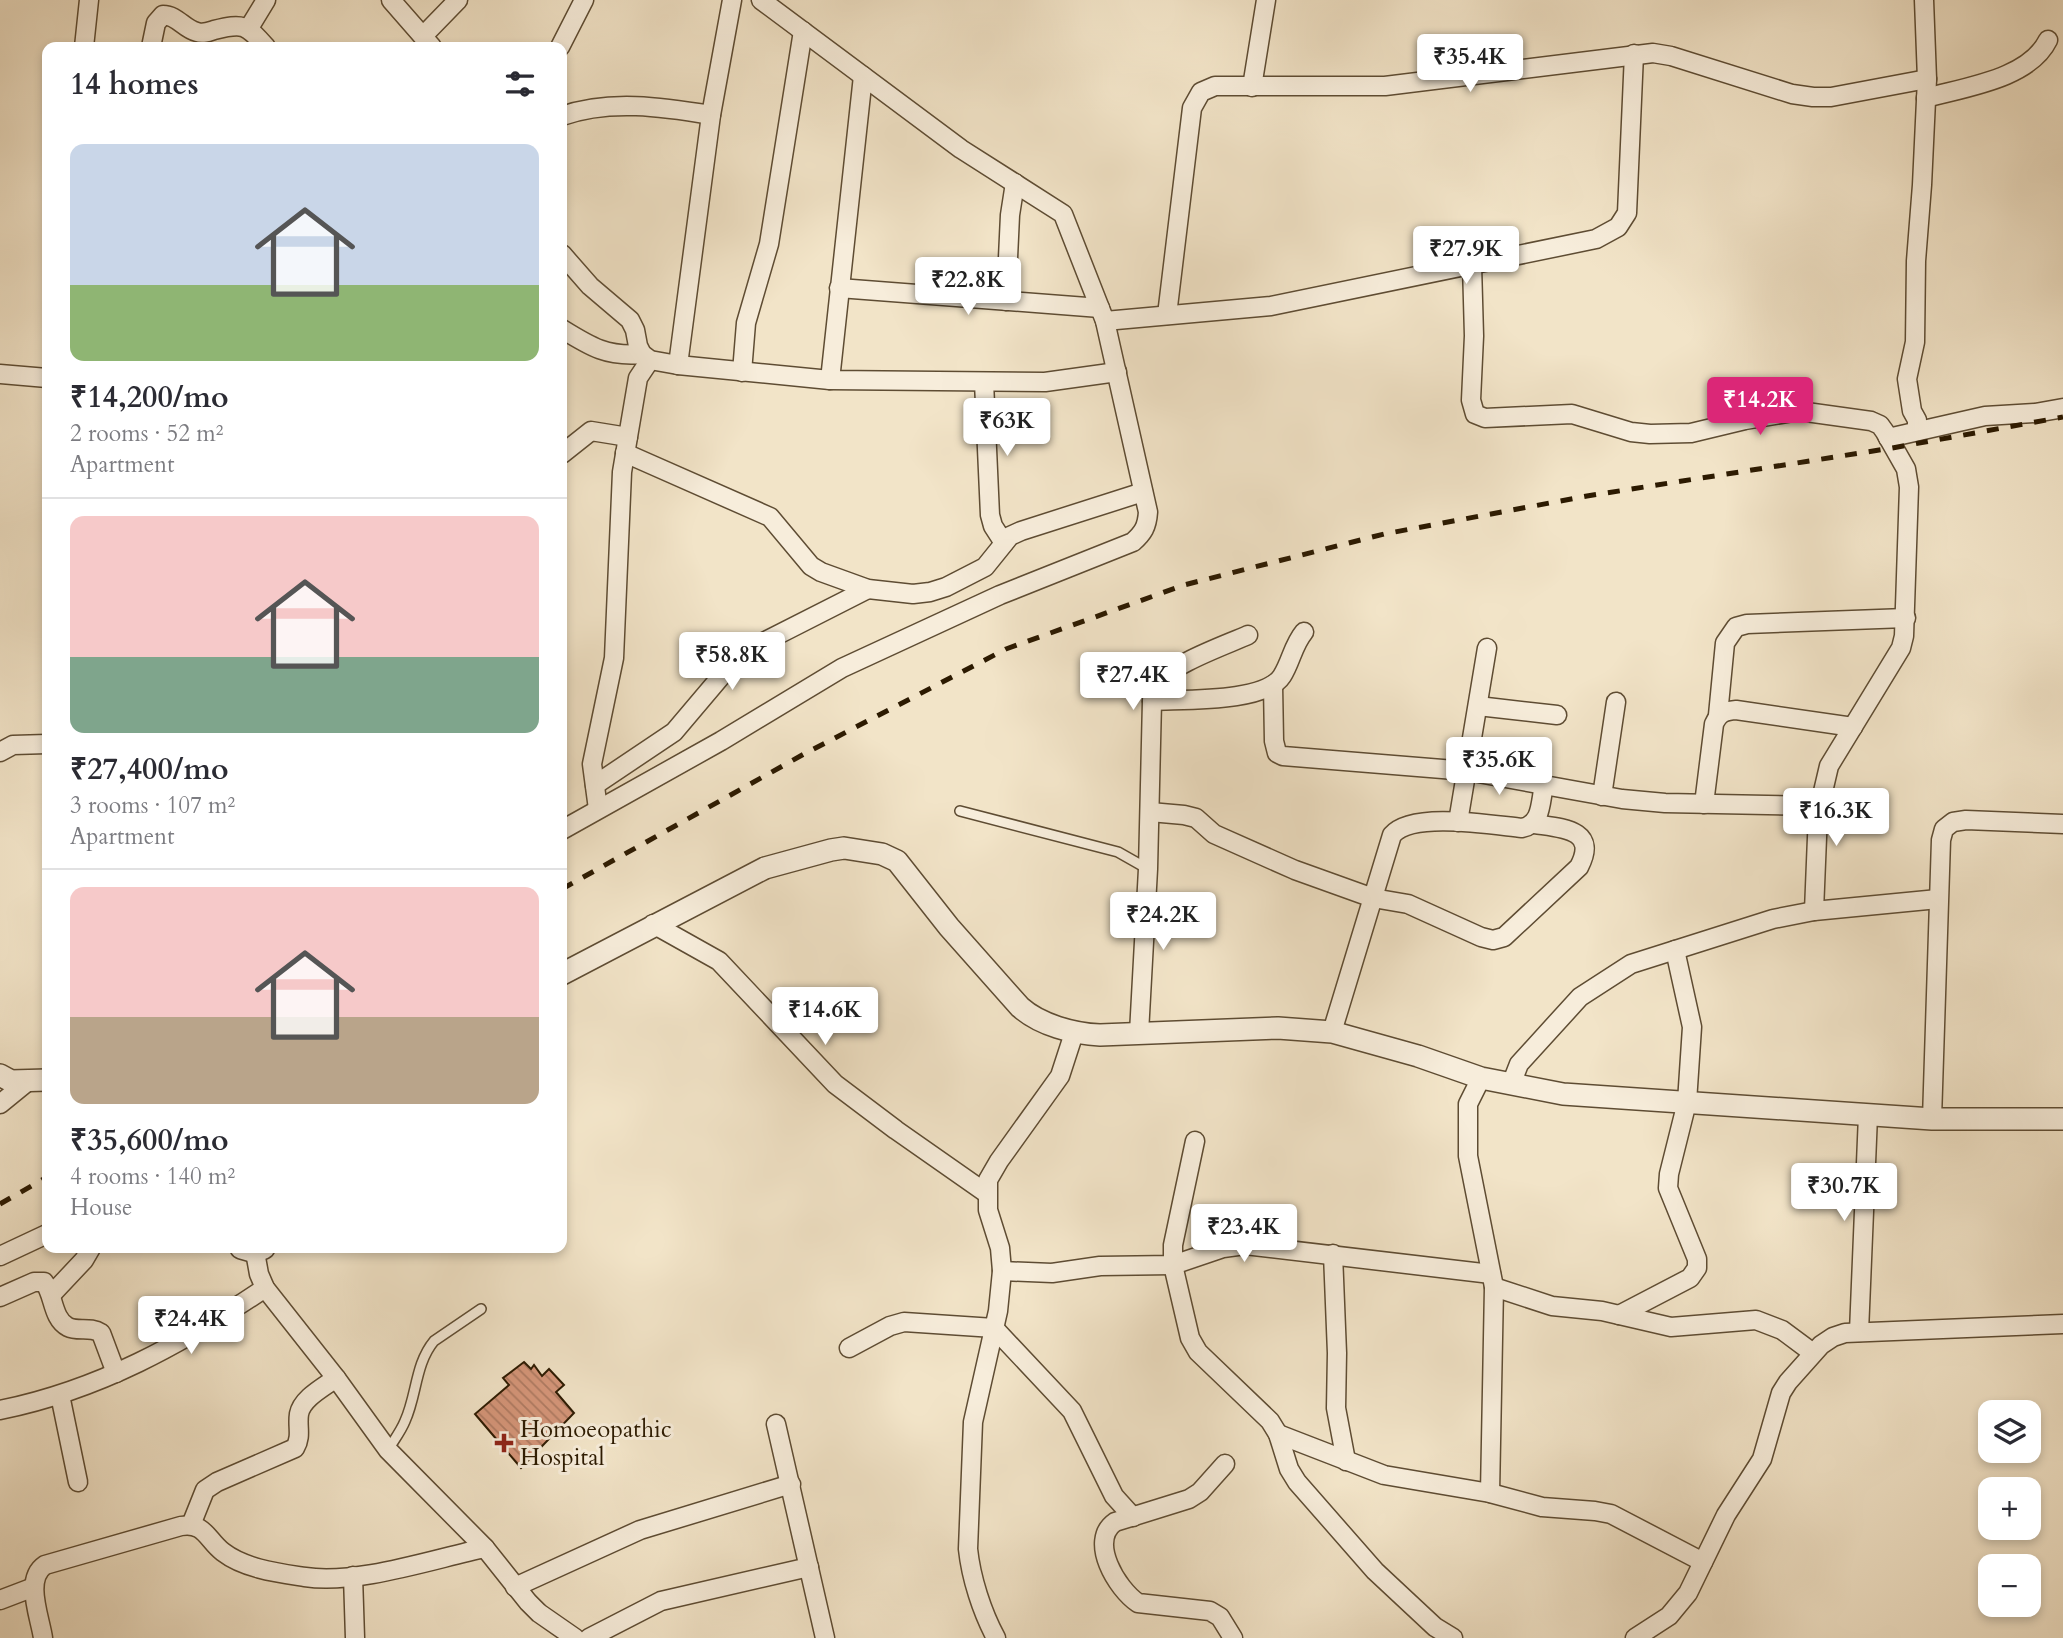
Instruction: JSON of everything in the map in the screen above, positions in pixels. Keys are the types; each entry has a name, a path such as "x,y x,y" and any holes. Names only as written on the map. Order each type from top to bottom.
{"street":[{"path":"85,42 89,0"},
{"path":"249,28 266,0"},
{"path":"391,0 428,42 458,0"},
{"path":"563,42 584,0"},
{"path":"678,365 711,115 732,0"},
{"path":"567,828 721,741 842,668 1000,595 1133,542 1143,533 1147,524 1148,512 1103,314 1063,214 961,149 761,0"},
{"path":"1252,87 1266,0"},
{"path":"1917,431 1907,379 1915,342 1916,261 1927,79 1924,0"},
{"path":"152,42 156,23 164,8 201,34 231,26 249,28 262,42"},
{"path":"742,372 746,323 769,244 803,31"},
{"path":"1926,98 2018,70 2043,50 2048,40"},
{"path":"1167,315 1192,108 1201,93 1215,86 1385,86 1653,53 1671,56 1791,94 1813,97 1831,97 1927,79"},
{"path":"839,288 1006,301 1103,314 1167,315 1284,304 1595,239 1618,227 1627,214 1634,54"},
{"path":"830,380 863,76"},
{"path":"567,115 589,109 663,107 711,115"},
{"path":"1006,301 1010,215 1015,183"},
{"path":"567,260 590,286 629,320 646,357 638,378 622,472 614,658 592,764 598,809"},
{"path":"1472,265 1472,408 1475,414 1485,418 1572,414 1632,432 1650,434 1691,433 1745,420 1812,411 1871,421 1880,425 1888,438 1909,478 1906,618 1901,648 1829,766 1819,806 1814,911"},
{"path":"567,332 601,351 616,355 646,357 678,365 830,380 1045,382 1117,372"},
{"path":"0,374 42,378"},
{"path":"984,382 990,515 993,526 1004,543"},
{"path":"1888,438 1985,416 2035,413 2063,408"},
{"path":"567,450 591,431 627,445 770,517 811,566 821,572 868,589 914,594 930,592 985,567 1010,536 1021,531 1143,492"},
{"path":"594,786 674,732 740,654 868,589"},
{"path":"1704,804 1714,724 1718,715 1725,643 1736,627 1747,624 1906,618"},
{"path":"1152,701 1242,695 1273,685 1282,677 1296,643 1304,632"},
{"path":"1139,1033 1148,869 1152,701 1156,685 1183,664 1248,635"},
{"path":"1458,822 1487,648"},
{"path":"1273,685 1274,741 1277,753 1283,756 1467,771 1602,796 1665,803 1819,806"},
{"path":"1602,796 1616,702"},
{"path":"1478,706 1557,715"},
{"path":"1718,715 1736,710 1853,727"},
{"path":"0,752 13,745 42,744"},
{"path":"1535,824 1544,786"},
{"path":"1150,811 1196,818 1214,834 1294,870 1373,898 1408,904 1493,940 1504,937 1579,867 1584,856 1584,843 1580,835 1572,830 1535,824 1522,828 1458,822 1408,824 1397,828 1392,835 1373,898 1332,1032"},
{"path":"1932,1119 1938,899 1944,829 1953,822 1966,820 2063,824"},
{"path":"567,971 653,924 775,864 838,848 882,854 897,861 949,927 1020,1007 1034,1017 1074,1033 1100,1035 1278,1028 1332,1032 1395,1049 1481,1078 1563,1094 1932,1119 2063,1119"},
{"path":"1512,1083 1519,1064 1580,996 1631,964 1773,919 1814,911 1938,899"},
{"path":"653,924 719,961 835,1084 895,1130 986,1193"},
{"path":"1619,1315 1690,1278 1697,1268 1693,1246 1671,1201 1668,1188 1687,1102 1692,1027 1675,950"},
{"path":"996,1638 970,1566 968,1549 973,1422 998,1311 1002,1271 1002,1258 988,1210 986,1193 988,1180 999,1161 1060,1076 1074,1033"},
{"path":"0,1075 10,1081 37,1081"},
{"path":"1481,1078 1468,1104 1468,1156 1492,1281 1490,1493"},
{"path":"0,1104 37,1081"},
{"path":"1859,1332 1868,1115"},
{"path":"1195,1141 1175,1226 1173,1265 1193,1346 1270,1421 1297,1482 1375,1571 1435,1628 1453,1638"},
{"path":"0,1256 42,1236"},
{"path":"1002,1271 1052,1273 1100,1266 1173,1265 1223,1248 1245,1245 1333,1254 1492,1281 1552,1306 1619,1315 1671,1327 1756,1320 1782,1330 1813,1353"},
{"path":"51,1295 88,1253"},
{"path":"254,1253 265,1288 336,1378 388,1450 485,1548 539,1613 575,1638"},
{"path":"1333,1254 1336,1408 1346,1461"},
{"path":"0,1297 34,1282 44,1282 58,1317 65,1326 95,1329 101,1333 116,1373"},
{"path":"0,1410 94,1384 209,1326 265,1288"},
{"path":"849,1348 890,1326 904,1322 994,1328 1072,1411 1114,1496 1133,1517"},
{"path":"1635,1638 1669,1616 1679,1606 1726,1516 1762,1459 1781,1393 1813,1353 1833,1337 1859,1332 2063,1324"},
{"path":"191,1525 205,1490 217,1482 295,1448 300,1439 298,1416 302,1406 336,1378"},
{"path":"60,1395 78,1482"},
{"path":"776,1424 825,1638"},
{"path":"1278,1434 1384,1475 1490,1493 1542,1507 1611,1514 1703,1562"},
{"path":"1225,1464 1200,1492 1189,1499 1115,1522 1105,1535 1109,1568 1122,1589 1138,1603 1210,1611 1220,1617 1233,1638"},
{"path":"515,1587 640,1530 790,1484"},
{"path":"43,1638 34,1587 39,1569 191,1525 199,1527 223,1552 249,1565 307,1577 353,1576 485,1548"},
{"path":"589,1638 661,1601 810,1567"},
{"path":"353,1576 355,1638"},
{"path":"0,1600 34,1587"}],"lane":[{"path":"960,811 1118,852 1148,869"},
{"path":"388,1450 405,1421 428,1348 481,1309"}],"building":[{"path":"524,1362 531,1369 534,1365 542,1376 549,1369 564,1385 556,1392 574,1413 521,1468 475,1414 509,1385 503,1378"}],"railway":[{"path":"567,886 804,754 1006,649 1184,585 1384,534 1587,496 1892,448 2063,417"},
{"path":"0,1204 42,1180"}],"place":[{"name":"Homoeopathic Hospital","path":"504,1443"}]}
